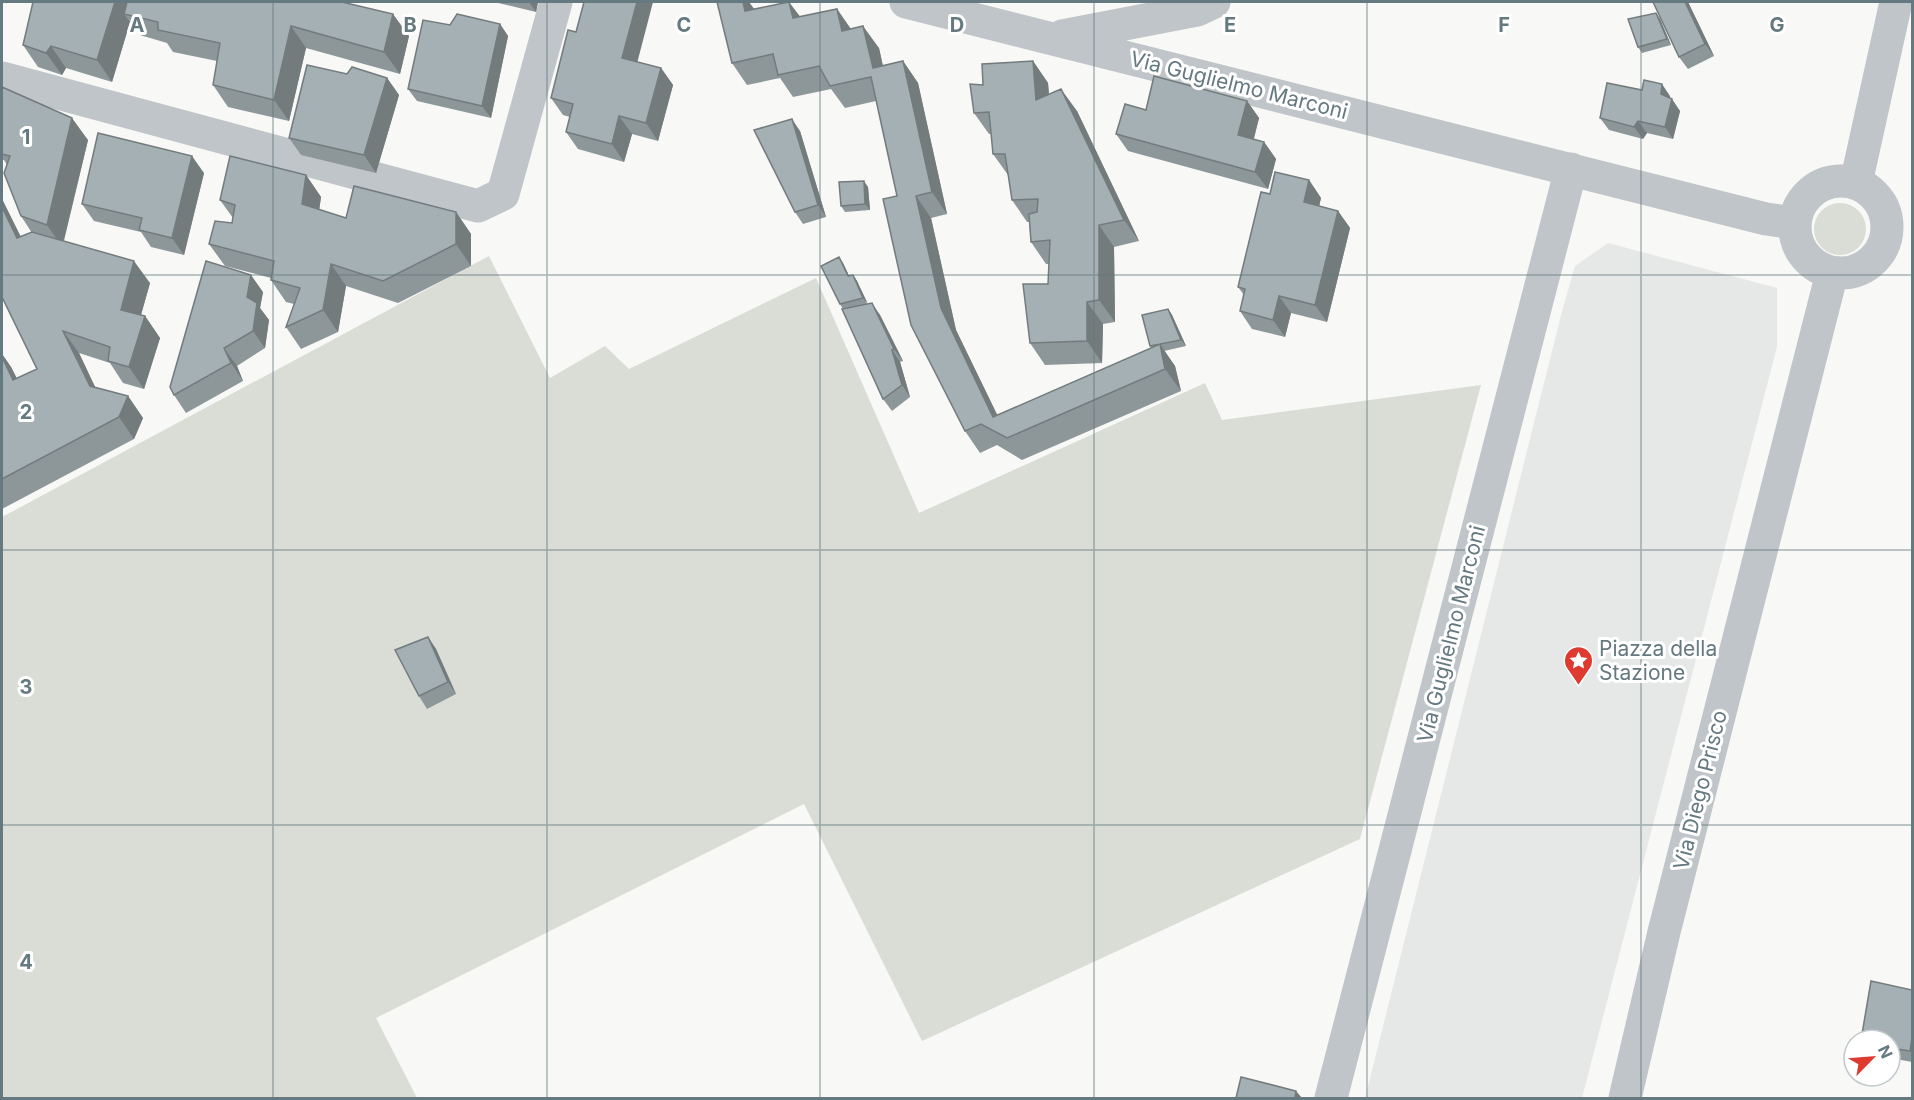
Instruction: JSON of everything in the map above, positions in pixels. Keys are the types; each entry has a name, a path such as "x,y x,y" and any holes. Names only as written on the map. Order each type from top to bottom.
{"street":[{"path":"2,78 478,206 504,194 556,2"},
{"name":"Via Guglielmo Marconi","path":"906,2 1766,219 1795,223"},
{"path":"1052,38 1197,10 1214,2"},
{"path":"1856,183 1896,2"},
{"name":"Via Guglielmo Marconi","path":"1331,1098 1571,169"},
{"path":"1842,181 1856,183 1876,198 1883,208 1887,220 1884,245 1877,256 1862,268 1844,274 1832,273 1819,268 1800,249 1795,223 1798,210 1815,188 1842,181"},
{"name":"Via Diego Prisco","path":"1625,1098 1664,932 1832,273"}],"shaded area":[{"path":"1835,203 1845,203 1859,210 1866,229 1859,248 1845,255 1835,255 1825,251 1818,244 1814,234 1814,224 1818,214 1825,207"},
{"name":"Piazza della Stazione","path":"1608,243 1777,288 1777,347 1582,1098 1365,1098 1561,315 1575,266"},
{"path":"489,256 550,378 605,346 629,369 816,278 919,513 1205,383 1222,420 1481,385 1360,839 922,1041 804,804 376,1018 417,1098 2,1098 2,517"}],"building":[{"path":"33,2 115,2 97,60 51,46 46,53 23,45"},
{"path":"127,2 342,2 393,14 384,52 291,26 274,100 213,85 220,43 158,30 158,22 124,14"},
{"path":"584,2 637,2 622,58 661,68 646,123 619,116 612,144 566,132 573,104 551,98 568,30 576,32"},
{"path":"717,2 743,2 745,11 789,2 793,18 837,9 842,31 863,26 873,68 903,61 932,192 916,196 941,308 993,417 1160,344 1165,369 1007,438 981,424 965,431 911,325 883,199 897,196 871,77 830,86 819,66 778,75 773,54 732,63"},
{"path":"1653,2 1685,2 1705,44 1679,57"},
{"path":"1656,13 1667,39 1638,47 1628,19"},
{"path":"457,14 500,24 482,106 408,89 423,20 450,25"},
{"path":"1033,61 1036,100 1061,89 1124,220 1099,225 1099,300 1087,302 1087,341 1030,343 1023,284 1048,284 1050,240 1031,242 1029,214 1037,212 1038,199 1012,200 1005,154 993,154 989,112 974,113 970,84 983,85 982,64"},
{"path":"307,65 347,74 352,67 387,78 364,155 289,138"},
{"path":"1154,76 1247,101 1238,135 1264,142 1255,172 1116,134 1125,104 1146,110"},
{"path":"1644,80 1662,84 1661,94 1672,99 1665,127 1638,121 1634,127 1600,118 1607,83 1642,90"},
{"path":"2,87 72,118 47,225 21,216 4,173 10,156 2,154"},
{"path":"792,119 818,205 795,212 754,130"},
{"path":"98,133 192,156 172,238 139,230 142,218 82,204"},
{"path":"230,156 306,175 302,204 346,218 354,186 456,212 456,244 383,281 331,264 323,310 286,327 300,288 271,280 274,261 209,244 215,221 232,223 235,205 220,200"},
{"path":"1275,172 1309,180 1304,202 1338,211 1315,305 1279,296 1273,320 1240,311 1245,289 1238,287 1261,192 1270,194"},
{"path":"864,181 865,204 841,206 839,182"},
{"path":"2,207 17,238 32,232 134,261 121,310 145,316 129,367 108,361 110,347 63,331 90,386 128,396 119,417 2,479 2,357 13,380 37,369 2,297"},
{"path":"839,257 848,276 853,275 863,298 840,304 821,266"},
{"path":"206,261 251,275 247,297 257,303 253,331 224,348 231,363 174,395 170,387"},
{"path":"872,303 894,349 892,350 902,385 883,399 842,309"},
{"path":"1168,309 1181,340 1150,346 1142,315"},
{"path":"428,637 448,682 419,696 395,650"},
{"path":"1871,981 1912,990 1910,1051 1902,1050 1902,1028 1863,1028"},
{"path":"1241,1077 1296,1091 1295,1098 1236,1098"}],"place":[{"name":"Piazza della Stazione","path":"1578,686"}]}
